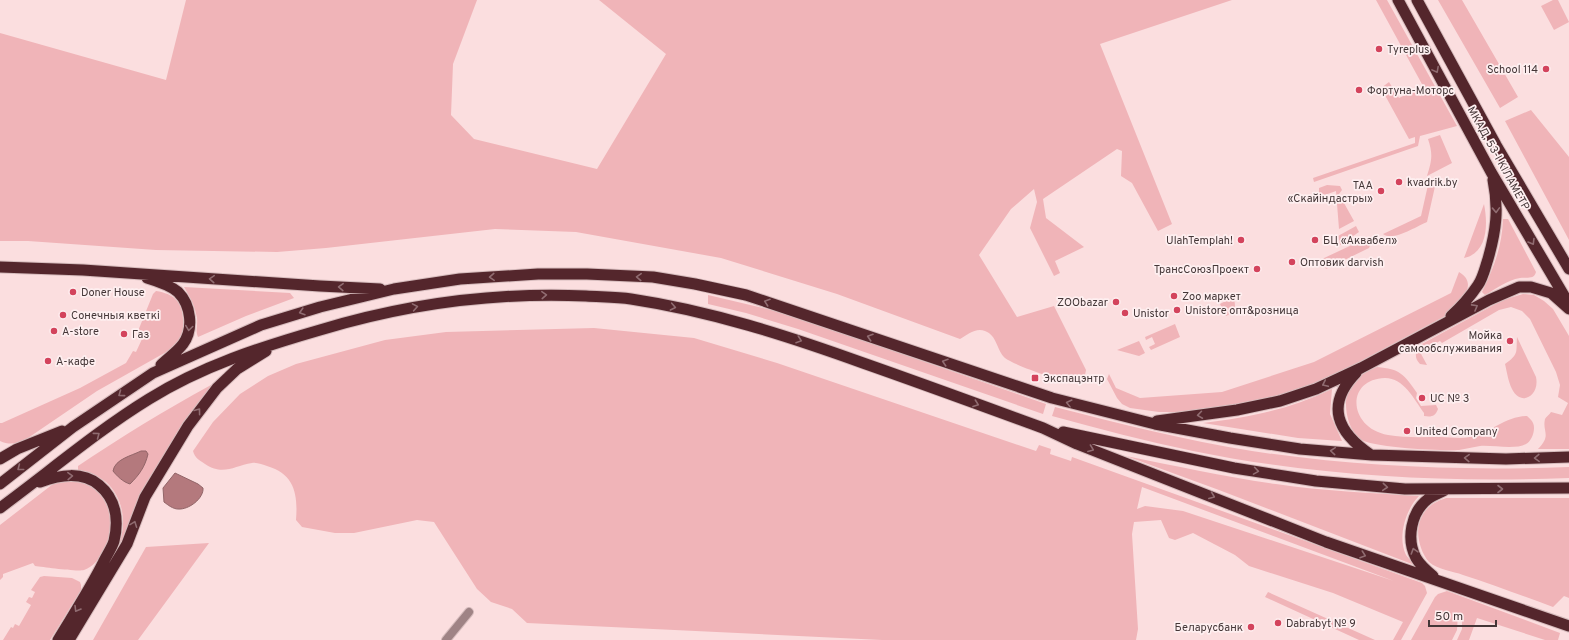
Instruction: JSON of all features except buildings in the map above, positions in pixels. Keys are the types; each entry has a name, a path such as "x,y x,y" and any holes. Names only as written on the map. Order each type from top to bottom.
{"highway":[{"name":"МКАД, 53-І КІЛАМЕТР","path":"1398,0 1491,172 1569,304"},
{"name":"МКАД, 53-І КІЛАМЕТР","path":"1417,0 1496,145 1569,269"},
{"path":"1441,326 1460,308 1474,291 1484,273 1495,236 1497,221 1495,190 1491,172"},
{"path":"0,267 83,270 320,286 394,289"},
{"path":"0,484 73,427 153,373 184,343 190,322 184,300 177,292 167,286 134,274"},
{"path":"153,373 261,325 320,307 394,289 460,279 552,274 645,277 695,284 746,295 1052,398 1142,421 1230,438 1300,448 1372,455 1506,459 1569,457"},
{"path":"1142,421 1158,421 1237,410 1280,401 1316,389 1361,368 1489,300 1519,287 1531,287 1551,293 1569,309"},
{"path":"0,508 106,428 150,398 212,366 280,342 336,325 415,306 489,298 555,295 629,298 711,314 794,338 1043,428 1073,442 1326,542 1569,626"},
{"path":"69,640 127,544 145,496 188,426 217,388 237,369 280,342"},
{"path":"1361,368 1343,388 1339,403 1340,418 1348,435 1359,446 1372,455"},
{"path":"0,459 17,449 73,427"},
{"path":"1043,428 1234,468 1316,481 1405,489 1569,488"},
{"path":"32,484 52,477 74,475 91,479 104,489 110,498 114,509 116,522 114,542 95,579 58,640"},
{"path":"1438,580 1425,569 1416,558 1411,535 1415,515 1428,499 1447,489"}],"street":[{"path":"446,640 469,612"}],"shaded area":[{"path":"186,0 477,0 453,64 451,115 474,139 597,169 666,54 599,0 1232,0 1100,44 1172,224 1158,231 1132,183 1121,176 1122,151 1117,149 1043,199 1046,218 1084,247 1055,261 1060,273 1054,276 1030,228 1037,202 1034,189 1011,209 979,255 1017,317 1054,306 1086,370 1085,375 1080,379 1069,381 1028,369 1010,361 1002,355 992,336 982,330 975,331 960,339 837,294 721,258 576,232 495,229 277,252 156,250 28,241 0,241 0,33 166,80"},
{"path":"1376,0 1387,0 1457,126 1420,136 1418,146 1314,182 1313,178 1415,143 1415,137 1409,139 1381,88 1389,82 1399,98 1423,86"},
{"path":"1438,0 1462,0 1518,97 1500,108"},
{"path":"1553,0 1558,0 1569,22 1554,30 1541,6"},
{"path":"1531,110 1569,157 1569,240 1505,121"},
{"path":"1440,135 1452,163 1427,176 1431,157 1431,149 1428,139"},
{"path":"1436,182 1427,222 1399,235 1387,236 1383,234 1421,216 1428,185"},
{"path":"1327,185 1340,186 1342,190 1339,194 1354,221 1339,229 1336,191 1319,197 1319,188"},
{"path":"1484,204 1486,229 1482,244 1472,255 1464,258"},
{"path":"1503,219 1508,219 1536,272 1534,276 1530,278 1520,278 1511,281 1485,295 1482,292 1497,257"},
{"path":"1356,226 1359,232 1340,245 1338,236"},
{"path":"1371,236 1372,241 1369,248 1326,269 1322,259"},
{"path":"1459,272 1465,277 1468,283 1467,289 1461,301 1445,316 1331,377 1274,399 1249,404 1187,412 1159,412 1130,408 1122,404 1117,398 1107,379 1109,374 1116,388 1140,398 1222,392 1314,362 1451,293"},
{"path":"184,287 290,293 294,298 246,316 198,337 195,310"},
{"path":"156,291 172,296 181,307 183,331 176,344 168,351 97,391 25,440 12,444 0,441 0,423 80,388 126,363 133,351 136,352 142,339 138,331 153,294"},
{"path":"1523,294 1534,295 1553,309 1569,336 1569,449 1538,449 1546,437 1544,423 1545,419 1551,412 1562,415 1568,403 1558,397 1560,385 1556,372 1530,319 1522,311 1511,307 1499,310 1442,343 1440,341 1420,352 1427,365 1420,364 1416,357 1417,350 1420,345 1503,300"},
{"path":"708,295 780,312 1046,404 1043,414 798,329 746,313 708,304"},
{"path":"1233,297 1235,304 1234,309 1226,316 1220,304"},
{"path":"1175,324 1180,337 1151,350 1149,347 1155,344 1152,337 1146,340 1145,337"},
{"path":"594,328 694,338 777,363 1036,451 1039,445 1051,449 1050,454 1071,461 1072,457 1422,583 1425,586 1427,593 1401,640 1393,640 1403,622 1333,593 1249,566 1235,555 1193,533 1175,540 1169,538 1161,520 1134,522 1132,534 1138,629 1136,640 882,640 527,623 512,609 491,602 477,589 434,522 417,520 354,533 335,533 302,527 296,520 296,502 293,487 284,474 267,466 256,463 223,470 211,468 196,457 193,451 213,422 240,394 268,376 296,364 385,340 446,332","holes":["1142,487 1394,581 1183,511 1145,506 1137,509"]},
{"path":"1517,337 1536,377 1536,384 1533,394 1525,398 1520,397 1512,389 1505,364 1513,358 1516,353"},
{"path":"1139,341 1145,353 1139,356 1117,350"},
{"path":"1377,367 1391,369 1401,374 1417,393 1416,398 1421,406 1436,405 1438,409 1436,414 1432,416 1424,416 1424,413 1403,385 1392,379 1385,378 1372,380 1363,386 1358,395 1356,404 1359,414 1365,423 1375,431 1400,437 1466,438 1477,435 1512,419 1527,416 1532,421 1534,426 1532,438 1526,444 1516,447 1480,446 1459,450 1392,447 1378,445 1360,439 1349,423 1346,409 1347,397 1352,385 1360,376"},
{"path":"211,385 213,390 102,577 121,538 123,529 122,511 120,503 112,488 100,478 78,470 78,466 143,424"},
{"path":"1332,389 1330,414 1342,441 1298,438 1203,423 1269,412 1300,402"},
{"path":"1055,407 1104,420 1202,442 1252,451 1331,461 1410,466 1450,468 1569,467 1569,478 1475,479 1380,476 1333,472 1239,460 1158,443 1052,416"},
{"path":"141,451 146,451 148,454 145,463 136,477 130,484 120,479 113,471 114,467 124,458"},
{"path":"1126,456 1219,475 1276,484 1329,490 1419,496 1410,508 1404,524 1402,540 1406,555 1417,566 1219,490"},
{"path":"175,473 203,488 201,496 195,503 187,508 174,508 164,502 163,488"},
{"path":"61,481 77,481 88,484 98,492 107,503 111,511 112,522 106,547 96,561 84,570 68,570 35,566 33,563 3,574 3,577 0,580 0,525 53,484"},
{"path":"1446,498 1569,498 1569,598 1564,596 1553,607 1486,583 1441,569 1429,562 1420,544 1418,534 1419,524 1428,508 1436,502"},
{"path":"209,543 138,640 93,640 146,547"},
{"path":"40,577 72,578 80,582 81,585 81,590 50,640 3,640 11,627 13,628 15,624 19,626 31,605 26,602 29,597 32,598 35,592 31,590"},
{"path":"1447,591 1560,633 1558,640 1545,640 1477,618 1469,640 1457,640 1462,629 1462,614 1458,613 1457,630 1452,640 1411,640 1435,597 1438,594"},
{"path":"1268,592 1375,640 1359,640 1265,597"}],"place":[{"name":"Tyreplus","path":"1379,49"},
{"name":"School 114","path":"1546,69"},
{"name":"Фортуна-Моторс","path":"1359,90"},
{"name":"kvadrik.by","path":"1399,182"},
{"name":"ТАА «Скайіндастры»","path":"1381,191"},
{"name":"UlahTemplah!","path":"1241,240"},
{"name":"БЦ «Аквабел»","path":"1315,240"},
{"name":"Оптовик darvish","path":"1292,262"},
{"name":"ТрансСоюзПроект","path":"1257,269"},
{"name":"Doner House","path":"73,292"},
{"name":"Zoo маркет","path":"1174,296"},
{"name":"ZOObazar","path":"1116,302"},
{"name":"Unistore опт&розница","path":"1177,310"},
{"name":"Unistor","path":"1125,313"},
{"name":"Сонечныя кветкі","path":"63,315"},
{"name":"A-store","path":"54,331"},
{"name":"Газ","path":"124,334"},
{"name":"Мойка самообслуживания","path":"1510,341"},
{"name":"А-кафе","path":"48,361"},
{"name":"Экспацэнтр","path":"1035,378"},
{"name":"UC № 3","path":"1422,398"},
{"name":"United Company","path":"1407,431"},
{"name":"Dabrabyt № 9","path":"1278,623"},
{"name":"Беларусбанк","path":"1251,627"}]}
